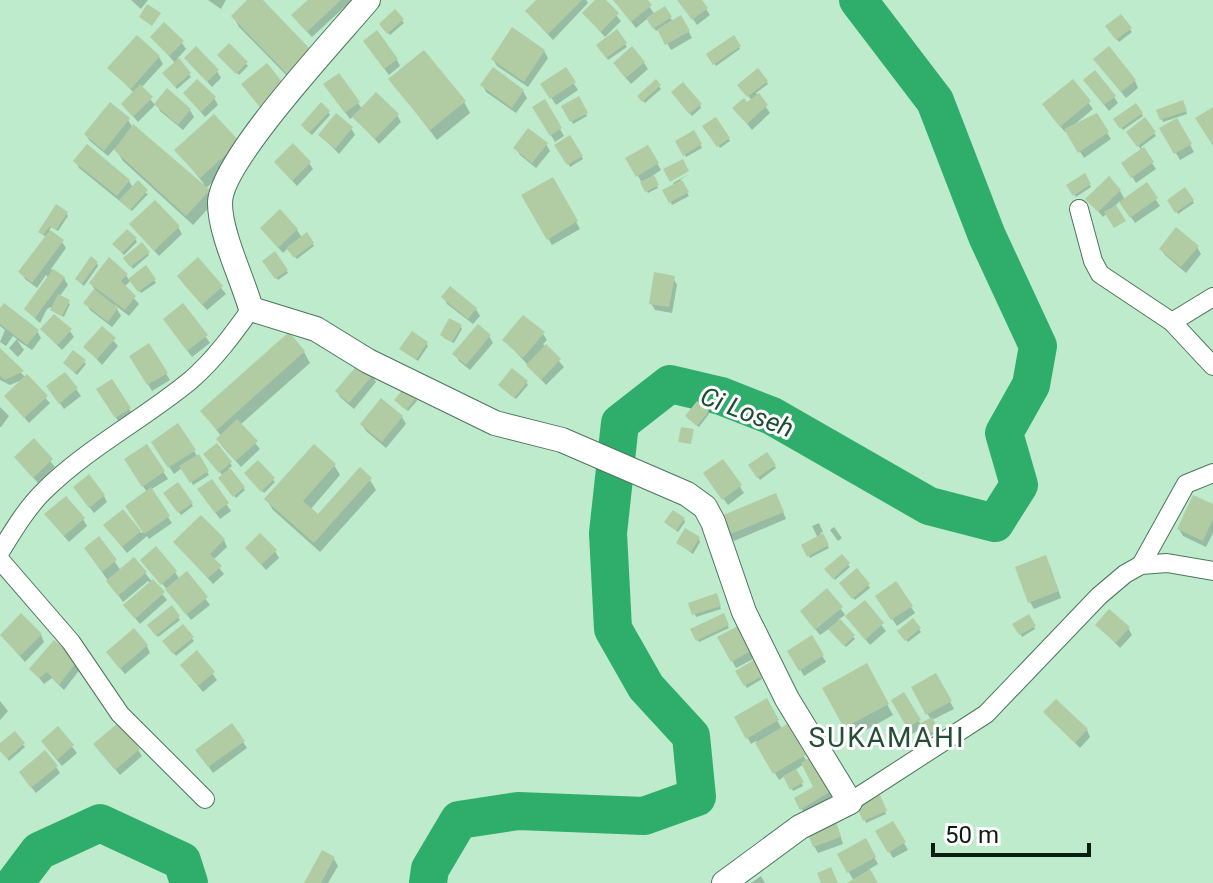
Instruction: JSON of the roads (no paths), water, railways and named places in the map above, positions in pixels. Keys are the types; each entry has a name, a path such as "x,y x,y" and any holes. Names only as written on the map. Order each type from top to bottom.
{"street":[{"path":"251,309 222,227 220,199 230,171 253,136 368,0"},
{"path":"1079,209 1093,261 1100,274 1172,322 1213,366"},
{"path":"1172,322 1213,297"},
{"path":"251,309 316,329 368,361 495,423 562,440 687,494 705,507 750,625 787,699 850,802"},
{"path":"0,552 43,492 99,446 191,380 227,344 251,309"},
{"path":"724,883 800,827 850,802 986,714 1099,596 1141,565 1186,484 1213,473"},
{"path":"0,560 71,642 120,714 205,799"},
{"path":"1141,565 1167,563 1213,571"}],"waterway":[{"name":"Ci Loseh","path":"428,883 430,869 459,820 518,811 644,816 697,797 691,736 646,687 613,629 608,533 620,423 670,384 721,396 772,416 929,506 995,523 1019,485 1004,433 1031,385 1038,346 987,236 935,101 858,0"},
{"name":"Ci Loseh","path":"15,883 39,851 100,823 182,861 189,883"}],"district":[{"name":"SUKAMAHI","path":"887,737"}]}
